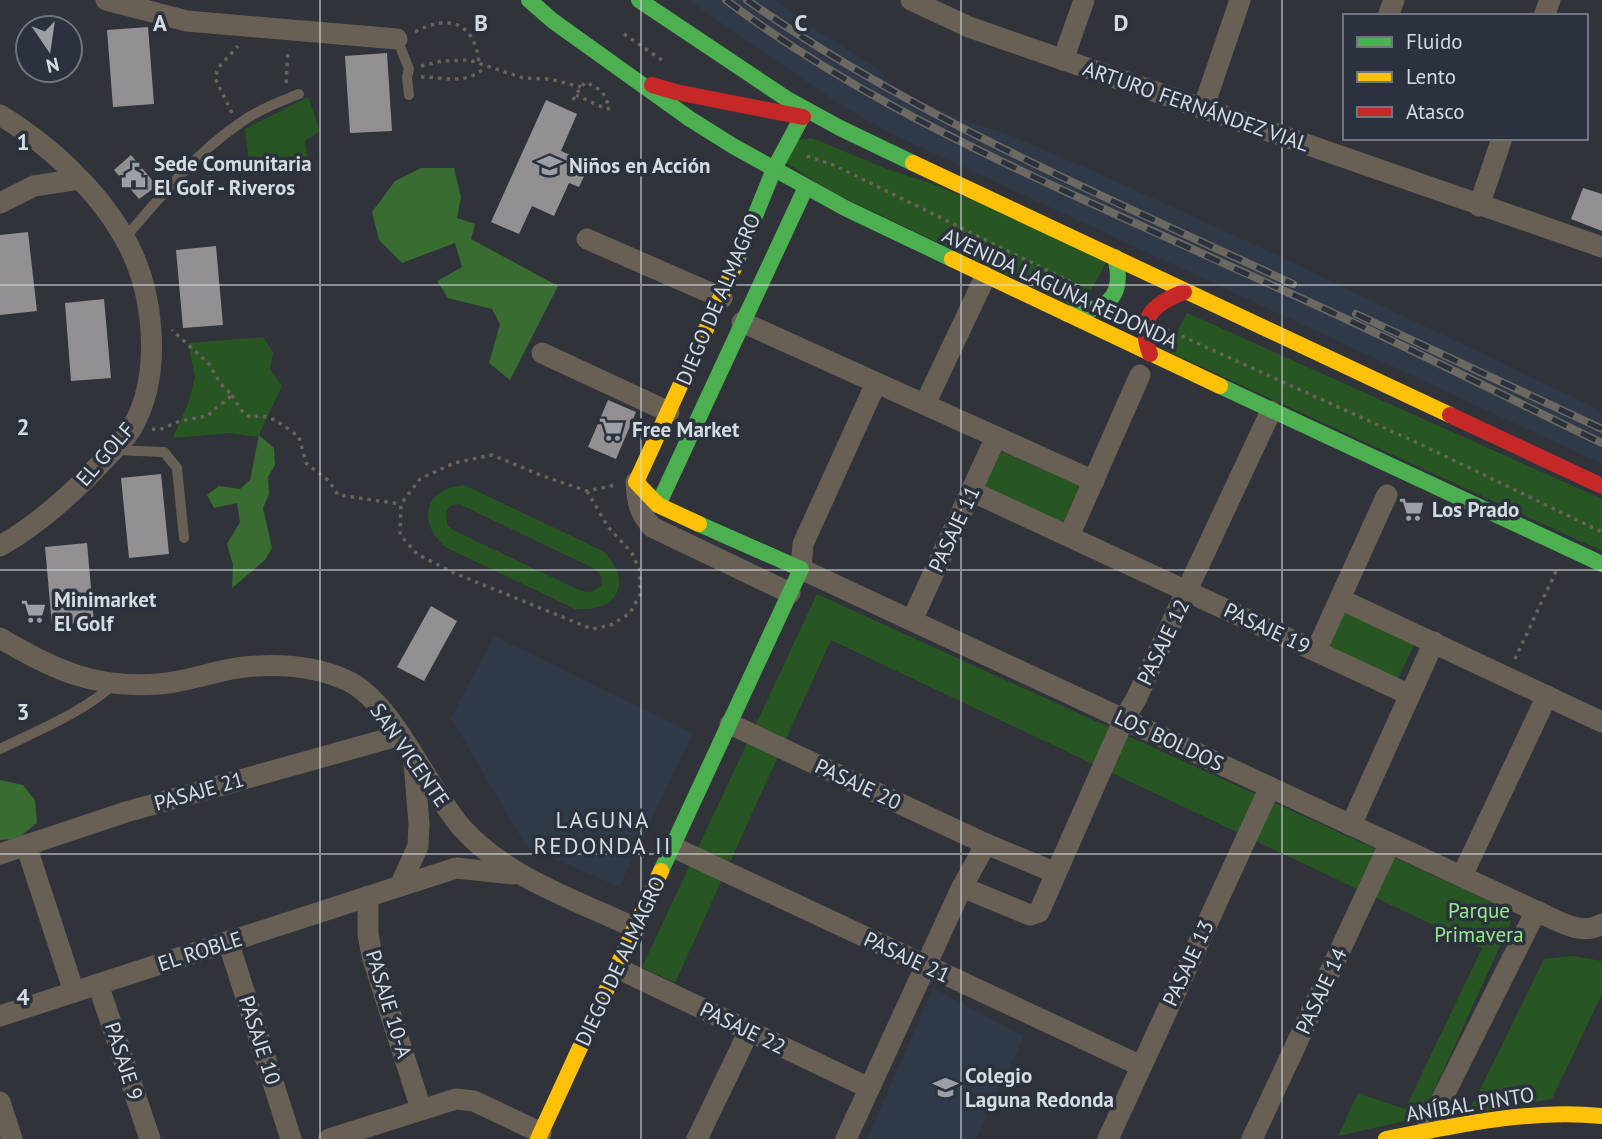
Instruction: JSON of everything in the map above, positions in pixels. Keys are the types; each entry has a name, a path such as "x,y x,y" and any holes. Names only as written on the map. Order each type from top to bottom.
{"main road":[{"name":"AVENIDA LAGUNA REDONDA","path":"529,0 553,21 712,133 874,223 1602,564"},
{"path":"639,0 787,99 840,128 1184,292 1602,486"},
{"path":"565,10 598,51"},
{"path":"635,79 676,92 802,117 840,128"},
{"name":"DIEGO DE ALMAGRO","path":"636,482 722,298 774,169 802,117"},
{"name":"DIEGO DE ALMAGRO","path":"658,505 806,187"},
{"path":"1068,314 1098,309 1113,298 1119,279 1115,257"},
{"path":"1150,354 1144,334 1150,313 1167,298 1184,292"},
{"path":"636,482 658,505 801,569"},
{"name":"DIEGO DE ALMAGRO","path":"539,1136 801,569"},
{"name":"ANÍBAL PINTO","path":"1386,1139 1510,1115 1542,1112 1602,1116"}],"street":[{"path":"106,0 187,20 398,41"},
{"path":"1063,60 1084,0"},
{"path":"1203,109 1240,0"},
{"name":"ARTURO FERNÁNDEZ VIAL","path":"918,2 969,27 1203,109 1344,147 1479,206 1602,247"},
{"name":"EL GOLF","path":"0,115 36,139 79,179 105,209 125,238 150,313 150,366 146,392 132,428 64,499 0,546"},
{"path":"1479,206 1501,140"},
{"path":"0,203 34,186 79,179"},
{"path":"587,239 722,298"},
{"path":"925,404 986,275"},
{"path":"742,322 1094,481"},
{"path":"542,353 669,412"},
{"path":"1069,536 1140,375"},
{"path":"801,569 803,544 876,383"},
{"name":"PASAJE 12","path":"962,887 1030,915 1039,912 1124,719 1136,699 1271,411"},
{"name":"PASAJE 11","path":"912,620 996,437"},
{"path":"636,482 637,501 642,516 652,527 790,593"},
{"name":"PASAJE 19","path":"971,491 1410,695"},
{"path":"1316,651 1387,495"},
{"name":"LOS BOLDOS","path":"801,569 1536,911 1575,928 1597,933"},
{"path":"1340,599 1602,722"},
{"name":"SAN VICENTE","path":"0,638 74,676 114,684 161,684 237,668 282,665 308,668 349,681 368,695 401,736 438,798 463,829 489,853 525,876 635,928"},
{"path":"1351,825 1433,642"},
{"path":"1462,876 1548,696"},
{"name":"PASAJE 20","path":"730,724 986,844"},
{"name":"PASAJE 21","path":"0,853 126,812 401,736"},
{"path":"400,886 418,846 419,824 413,756"},
{"name":"PASAJE 13","path":"1108,1139 1270,787"},
{"name":"PASAJE 14","path":"1252,1139 1390,843"},
{"path":"846,1139 962,887 986,844 1056,873"},
{"path":"26,845 74,992"},
{"name":"PASAJE 21","path":"673,847 1141,1066"},
{"name":"EL ROBLE","path":"0,1016 456,868 501,871 525,876"},
{"name":"PASAJE 10-A","path":"368,896 368,934 372,956 421,1109"},
{"path":"1426,1131 1536,911"},
{"name":"PASAJE 10","path":"229,941 291,1139"},
{"name":"PASAJE 22","path":"617,968 869,1088"},
{"name":"PASAJE 9","path":"98,984 150,1139"},
{"path":"697,1139 749,1031"},
{"path":"329,1139 450,1100 474,1101 539,1136"},
{"path":"0,1102 12,1139"}],"lane":[{"path":"398,41 408,73 409,94"},
{"path":"125,238 202,154 235,127 278,102 299,94"},
{"path":"113,450 164,452 177,468 184,538"},
{"path":"0,749 81,709 114,684"}],"path":[{"path":"398,41 432,23 445,21 466,29 474,39 479,63"},
{"path":"235,127 232,113 215,78 218,68 244,39 261,26"},
{"path":"278,102 288,76 289,29"},
{"path":"408,73 442,61 469,60 523,78 550,79 581,87"},
{"path":"408,73 454,80 477,75 485,67"},
{"path":"586,82 602,91 610,108 606,109 574,97 581,87 586,82"},
{"path":"150,313 209,363 220,383 232,395 241,410 251,418 258,415 269,418 299,437 306,463 329,481 338,495 401,504"},
{"path":"132,428 159,430 180,421 208,416 214,407 232,395"},
{"path":"587,491 608,527 632,553 640,571 640,595 630,613 611,625 592,629 454,573 417,554 400,535 401,504 420,479 454,463 492,455 587,491 636,482"},
{"path":"1507,677 1557,569"}],"shaded area":[{"path":"688,0 776,0 812,27 882,72 885,80 915,98 953,116 1007,134 1100,174 1249,242 1602,411 1602,464 888,132 842,106"},
{"path":"494,636 693,733 619,887 526,846 451,718"},
{"name":"Colegio Laguna Redonda","path":"933,988 1024,1036 976,1139 867,1139"}],"green space":[{"path":"308,97 320,131 305,141 309,166 250,171 245,129"},
{"path":"812,138 1110,255 1080,310 834,193 785,162 797,140"},
{"path":"421,168 454,168 461,197 457,218 475,224 471,239 558,286 510,380 489,363 500,324 492,309 448,298 437,281 462,267 455,243 402,263 379,240 372,212 395,181"},
{"path":"1187,313 1602,499 1602,551 1167,351"},
{"path":"263,337 273,352 270,369 282,386 258,437 231,433 173,438 189,401 195,377 188,343"},
{"path":"259,435 274,448 275,465 268,477 269,494 263,508 272,548 265,560 232,588 233,565 227,544 240,522 237,503 214,508 207,495 219,486 240,489 250,480"},
{"path":"998,450 1079,485 1062,526 980,488"},
{"path":"464,485 603,551 618,574 617,593 611,601 602,606 575,609 445,547 436,537 428,517 433,500 451,488","holes":["459,504 593,568 601,576 601,586 590,592 581,591 453,530 447,525 446,510"]},
{"name":"Parque Primavera","path":"817,594 1509,910 1511,922 1422,1117 1338,1136 1358,1093 1405,1109 1482,948 831,640 675,983 642,967"},
{"path":"1339,602 1417,638 1398,679 1320,643"},
{"path":"0,780 23,785 35,800 37,823 17,839 0,840"},
{"path":"1573,956 1602,961 1602,994 1552,1099 1468,1114 1544,959"}],"building":[{"path":"148,27 154,104 113,107 107,30"},
{"path":"387,53 392,131 350,133 345,56"},
{"name":"Niños en Acción","path":"546,100 577,114 561,151 577,158 576,162 588,168 579,187 569,183 554,216 532,206 519,234 491,222"},
{"path":"131,155 157,186 139,199 114,170"},
{"path":"1583,188 1602,194 1602,231 1571,219"},
{"path":"28,232 37,311 0,315 0,235"},
{"path":"216,246 223,325 183,328 176,250"},
{"path":"104,299 111,378 71,381 65,303"},
{"name":"Free Market","path":"608,400 636,412 616,459 588,447"},
{"path":"161,474 169,554 129,558 121,478"},
{"path":"87,543 94,622 52,625 45,547"},
{"path":"431,606 457,621 424,681 397,667"}],"railway":[{"path":"726,0 766,29 850,82 937,130 1366,328 1602,443"},
{"path":"747,0 811,43 945,119 1013,154 1293,284"},
{"path":"1356,314 1602,429"}],"traffic: fast":[{"path":"529,0 553,21 690,119 733,146 845,208 952,259"},
{"path":"639,0 787,99 913,163"},
{"path":"734,268 774,169 802,117"},
{"path":"658,505 806,187"},
{"path":"1067,314 1092,309 1110,300 1118,283 1115,257"},
{"path":"1220,386 1602,564"},
{"path":"661,871 801,569 699,524"}],"traffic: slow":[{"path":"913,163 1450,415"},
{"path":"952,259 1220,386"},
{"path":"699,524 658,505 636,482 734,268"},
{"path":"538,1139 661,871"},
{"path":"1386,1139 1520,1117 1574,1114 1602,1116"}],"traffic: jam":[{"path":"652,85 803,117"},
{"path":"1150,354 1145,331 1150,314 1163,302 1184,292"},
{"path":"1450,415 1602,486"}],"place":[{"name":"Niños en Acción","path":"549,165"},
{"name":"Sede Comunitaria El Golf - Riveros","path":"134,175"},
{"name":"Free Market","path":"612,429"},
{"name":"Los Prado","path":"1412,509"},
{"name":"Minimarket El Golf","path":"34,611"},
{"name":"Colegio Laguna Redonda","path":"945,1087"}],"district":[{"name":"LAGUNA REDONDA II","path":"603,832"}]}
